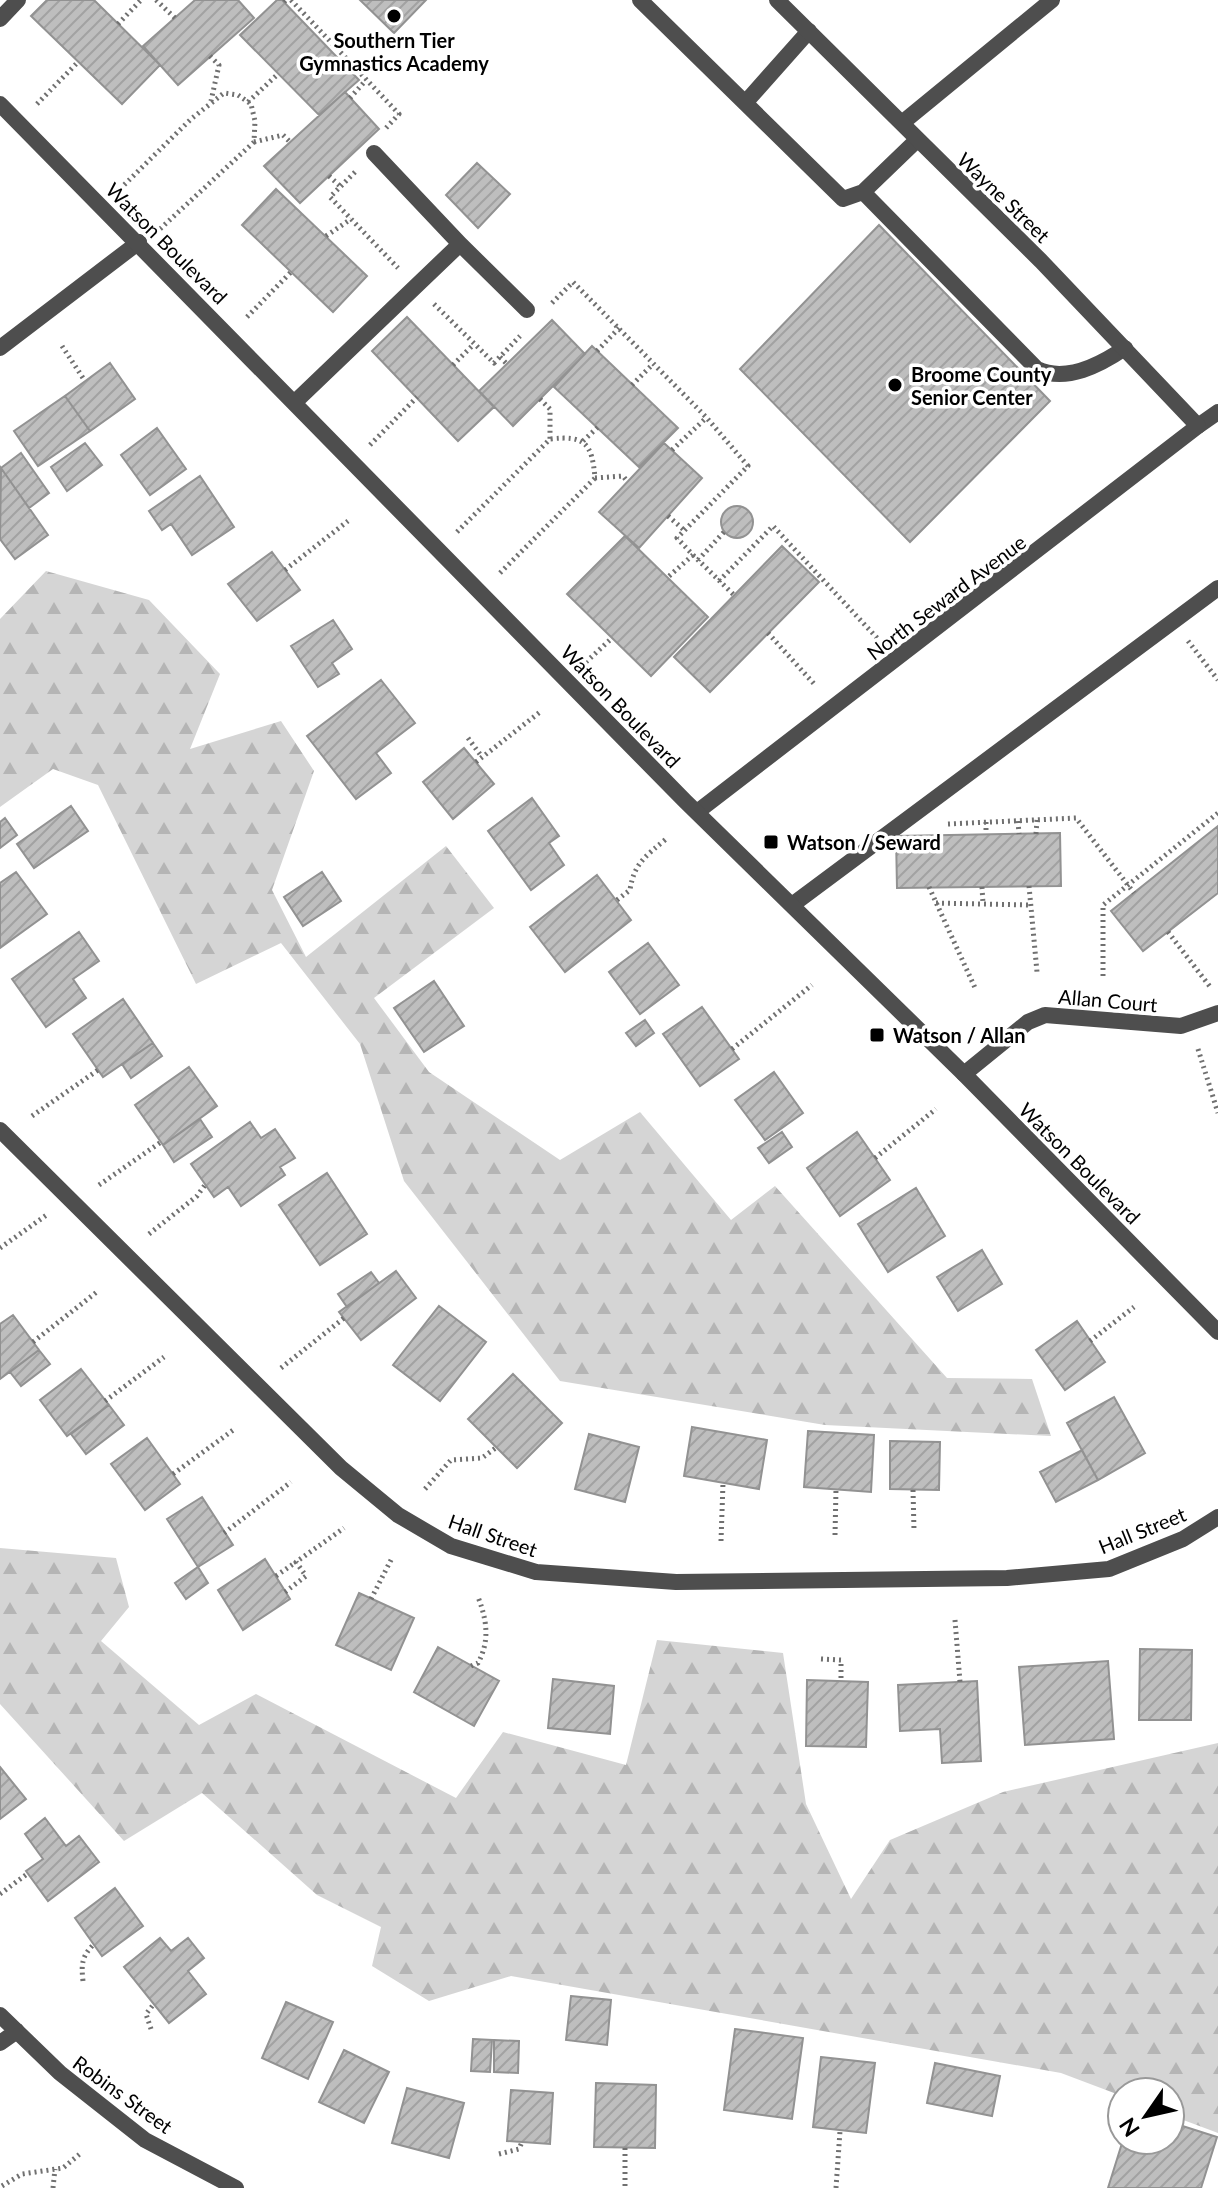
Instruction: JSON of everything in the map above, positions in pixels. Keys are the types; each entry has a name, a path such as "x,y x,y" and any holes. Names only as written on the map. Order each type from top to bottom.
{"street":[{"path":"0,19 18,0"},
{"path":"640,0 843,199 863,192 917,140"},
{"name":"Wayne Street","path":"777,0 1041,261 1198,426"},
{"path":"902,123 1052,0"},
{"path":"745,103 809,31"},
{"name":"Watson Boulevard","path":"0,104 697,812 964,1074 1218,1332"},
{"path":"374,153 460,244 535,312"},
{"path":"863,192 1037,369 1047,374 1099,366 1125,348"},
{"path":"0,348 139,242"},
{"path":"295,402 460,244"},
{"name":"North Seward Avenue","path":"697,812 1218,412"},
{"path":"792,905 1218,588"},
{"name":"Allan Court","path":"964,1074 1028,1022 1045,1015 1181,1026 1218,1013"},
{"name":"Hall Street","path":"0,1130 341,1468 398,1515 451,1546 536,1572 676,1582 1007,1578 1109,1569 1183,1539 1218,1517"},
{"name":"Robins Street","path":"0,2015 60,2073 145,2140 236,2188"},
{"path":"0,2043 17,2031"}],"path":[{"path":"118,24 141,0"},
{"path":"156,0 175,18"},
{"path":"210,56 219,65 210,102"},
{"path":"19,122 78,62"},
{"path":"248,102 278,74"},
{"path":"350,98 366,80"},
{"path":"126,183 210,102 224,93 238,95 251,104 255,121 254,142"},
{"path":"166,224 254,142 283,135 290,142"},
{"path":"329,176 340,186"},
{"path":"326,236 351,219"},
{"path":"230,335 291,272"},
{"path":"535,312 573,282 706,417 748,466 677,538 734,595"},
{"path":"424,295 494,363 521,335"},
{"path":"597,351 619,328"},
{"path":"453,365 474,344"},
{"path":"62,346 85,381"},
{"path":"500,357 507,364"},
{"path":"632,385 653,364"},
{"path":"353,461 417,397"},
{"path":"540,399 550,409 550,439"},
{"path":"672,450 706,417"},
{"path":"583,441 598,427"},
{"path":"463,526 550,439 568,437 583,441 593,453 595,478"},
{"path":"505,568 595,478 623,476 627,481"},
{"path":"668,516 684,530"},
{"path":"285,570 348,521"},
{"path":"719,581 773,526 865,625"},
{"path":"668,577 696,558 724,532"},
{"path":"1173,621 1218,680"},
{"path":"768,633 835,707"},
{"path":"591,657 612,638"},
{"path":"476,762 540,712"},
{"path":"468,738 482,757"},
{"path":"1103,976 1103,905 1218,813"},
{"path":"899,826 1076,818 1134,893"},
{"path":"1036,834 1037,820"},
{"path":"1018,821 1019,834"},
{"path":"986,822 986,834"},
{"path":"965,823 965,834"},
{"path":"1193,832 1200,841"},
{"path":"617,900 630,890 633,872 642,860 666,839"},
{"path":"1185,839 1191,847"},
{"path":"1134,880 1140,888"},
{"path":"1029,886 1037,972"},
{"path":"929,887 976,990"},
{"path":"982,887 983,904"},
{"path":"936,903 1031,905"},
{"path":"1168,932 1218,998"},
{"path":"732,1049 812,985"},
{"path":"1191,1023 1218,1113"},
{"path":"32,1116 98,1070"},
{"path":"875,1158 936,1109"},
{"path":"99,1185 161,1142"},
{"path":"149,1234 197,1196 205,1185"},
{"path":"0,1248 70,1198"},
{"path":"33,1342 98,1291"},
{"path":"1090,1341 1134,1307"},
{"path":"281,1368 344,1318"},
{"path":"105,1401 164,1357"},
{"path":"173,1474 236,1428"},
{"path":"425,1489 451,1460 482,1458 497,1447"},
{"path":"224,1533 291,1482"},
{"path":"721,1541 723,1483"},
{"path":"835,1535 836,1489"},
{"path":"913,1490 914,1530"},
{"path":"276,1576 344,1528"},
{"path":"371,1599 392,1558"},
{"path":"285,1592 306,1576 296,1562"},
{"path":"471,1666 478,1663 486,1645 487,1628 478,1597"},
{"path":"955,1620 960,1682"},
{"path":"821,1659 841,1660 841,1682"},
{"path":"0,1894 27,1874"},
{"path":"83,1981 84,1954 94,1944"},
{"path":"151,2029 146,2014 153,2005"},
{"path":"836,2188 840,2131"},
{"path":"499,2154 519,2149 522,2142"},
{"path":"625,2148 625,2188"},
{"path":"2,2186 22,2174 63,2168 81,2153"},
{"path":"53,2188 55,2169"}],"green space":[{"path":"46,571 149,600 220,674 190,749 281,721 314,771 272,890 306,957 446,846 494,908 374,998 429,1072 560,1160 640,1112 731,1220 775,1186 947,1378 1032,1379 1051,1436 825,1425 560,1381 404,1181 360,1044 281,943 196,984 98,785 53,769 0,807 0,619"},
{"path":"0,1548 116,1558 129,1607 101,1641 199,1725 256,1694 456,1798 503,1732 626,1765 657,1640 783,1653 806,1804 851,1899 890,1840 1003,1792 1218,1743 1218,2133 1186,2121 1186,2076 1106,2076 1106,2090 1061,2073 511,1976 429,2001 372,1966 381,1927 317,1895 202,1793 124,1841 0,1704"}],"building":[{"path":"47,0 94,0 160,65 122,104 31,16"},
{"path":"195,0 238,0 254,18 178,85 143,46"},
{"path":"277,0 282,0 359,80 319,115 240,35"},
{"name":"Southern Tier Gymnastics Academy","path":"360,0 426,0 394,33"},
{"path":"345,92 379,129 300,203 264,166"},
{"path":"477,163 510,194 478,228 446,195"},
{"path":"276,189 367,276 333,312 242,225"},
{"name":"Broome County Senior Center","path":"879,225 1050,401 910,542 740,369"},
{"path":"407,317 494,407 458,441 372,351"},
{"path":"552,320 585,354 513,426 479,391"},
{"path":"592,346 678,428 639,467 554,387"},
{"path":"110,363 135,399 90,431 65,396"},
{"path":"65,396 90,431 38,466 14,431"},
{"path":"157,428 186,469 150,495 121,455"},
{"path":"85,443 102,465 67,491 51,467"},
{"path":"664,443 702,478 639,548 599,512"},
{"path":"21,453 49,493 29,508 1,468"},
{"path":"1,468 48,535 15,559 0,539"},
{"path":"200,476 234,527 192,555 171,524 162,530 149,511"},
{"path":"737,506 748,511 753,522 748,533 737,538 726,533 721,522 726,511"},
{"path":"625,536 708,617 651,676 567,594"},
{"path":"782,546 819,582 710,692 674,657"},
{"path":"272,552 300,590 257,621 228,584"},
{"path":"333,620 352,649 332,663 339,674 318,687 291,646"},
{"path":"381,680 415,723 376,753 391,773 356,799 307,736"},
{"path":"464,748 494,784 453,819 423,782"},
{"path":"532,798 559,836 549,843 564,865 531,890 488,831"},
{"path":"71,806 88,831 34,868 17,844"},
{"path":"5,818 17,835 0,848 0,822"},
{"path":"1218,826 1218,893 1143,951 1111,911"},
{"path":"1060,833 1061,886 897,888 896,836"},
{"path":"16,872 47,914 0,948 0,883"},
{"path":"322,872 341,901 303,926 284,897"},
{"path":"597,875 631,920 565,972 530,927"},
{"path":"79,932 99,961 73,979 86,998 46,1027 12,979"},
{"path":"648,943 679,985 640,1014 609,972"},
{"path":"434,981 464,1026 424,1052 394,1008"},
{"path":"123,999 153,1043 103,1077 73,1034"},
{"path":"702,1007 739,1059 700,1086 663,1034"},
{"path":"645,1020 654,1033 636,1046 626,1033"},
{"path":"153,1043 162,1056 131,1078 122,1064"},
{"path":"189,1067 217,1106 163,1145 135,1105"},
{"path":"774,1072 803,1113 765,1140 735,1100"},
{"path":"200,1119 212,1137 174,1162 163,1145"},
{"path":"250,1122 261,1138 275,1129 295,1158 280,1167 285,1175 241,1206 228,1187 214,1197 191,1164"},
{"path":"782,1132 792,1147 769,1163 758,1148"},
{"path":"857,1132 890,1180 840,1216 807,1168"},
{"path":"327,1173 367,1234 320,1265 279,1205"},
{"path":"916,1188 945,1236 888,1272 858,1224"},
{"path":"982,1250 1002,1284 958,1311 937,1277"},
{"path":"396,1271 416,1298 361,1340 339,1312"},
{"path":"371,1272 379,1283 347,1307 338,1294"},
{"path":"439,1306 486,1342 440,1401 393,1365"},
{"path":"13,1315 39,1350 0,1379 0,1324"},
{"path":"1077,1321 1105,1362 1065,1390 1036,1350"},
{"path":"39,1350 50,1364 21,1386 10,1372"},
{"path":"81,1369 109,1405 67,1436 40,1400"},
{"path":"513,1374 562,1423 517,1468 468,1419"},
{"path":"1114,1397 1145,1453 1098,1480 1067,1423"},
{"path":"109,1405 124,1425 86,1454 71,1434"},
{"path":"692,1427 767,1440 759,1489 684,1476"},
{"path":"808,1431 874,1435 871,1492 804,1487"},
{"path":"589,1434 639,1447 625,1502 575,1489"},
{"path":"147,1438 180,1484 145,1510 111,1464"},
{"path":"890,1441 940,1442 939,1490 890,1489"},
{"path":"1082,1450 1098,1480 1056,1502 1040,1472"},
{"path":"202,1497 233,1545 198,1567 167,1519"},
{"path":"265,1559 290,1599 243,1630 218,1590"},
{"path":"198,1567 208,1583 186,1599 175,1583"},
{"path":"359,1593 414,1618 391,1670 336,1645"},
{"path":"438,1647 499,1681 474,1726 414,1692"},
{"path":"1140,1649 1192,1650 1191,1720 1139,1720"},
{"path":"1108,1661 1114,1739 1025,1745 1019,1667"},
{"path":"553,1679 614,1686 610,1734 548,1728"},
{"path":"807,1680 868,1682 866,1747 806,1746"},
{"path":"977,1681 981,1761 942,1763 940,1729 900,1731 898,1685"},
{"path":"0,1767 26,1799 0,1819"},
{"path":"45,1818 66,1846 79,1836 99,1862 48,1901 26,1871 43,1859 25,1834"},
{"path":"115,1888 143,1926 102,1956 75,1918"},
{"path":"160,1938 171,1951 188,1938 204,1958 188,1971 206,1994 169,2023 124,1967"},
{"path":"571,1996 611,2000 607,2045 566,2040"},
{"path":"286,2002 333,2022 308,2079 262,2058"},
{"path":"735,2029 803,2038 792,2119 724,2110"},
{"path":"473,2039 492,2040 490,2072 471,2071"},
{"path":"494,2040 519,2041 518,2073 494,2072"},
{"path":"344,2050 389,2072 364,2123 319,2102"},
{"path":"821,2057 875,2063 866,2133 813,2127"},
{"path":"935,2063 1000,2076 992,2116 927,2103"},
{"path":"596,2083 656,2085 655,2148 594,2147"},
{"path":"407,2088 464,2103 449,2158 392,2143"},
{"path":"511,2090 553,2093 550,2144 507,2141"},
{"path":"1186,2127 1217,2137 1201,2188 1108,2188 1118,2156 1186,2156"}],"place":[{"name":"Southern Tier Gymnastics Academy","path":"394,16"},
{"name":"Broome County Senior Center","path":"895,385"},
{"name":"Watson / Seward","path":"771,842"},
{"name":"Watson / Allan","path":"877,1035"}]}
